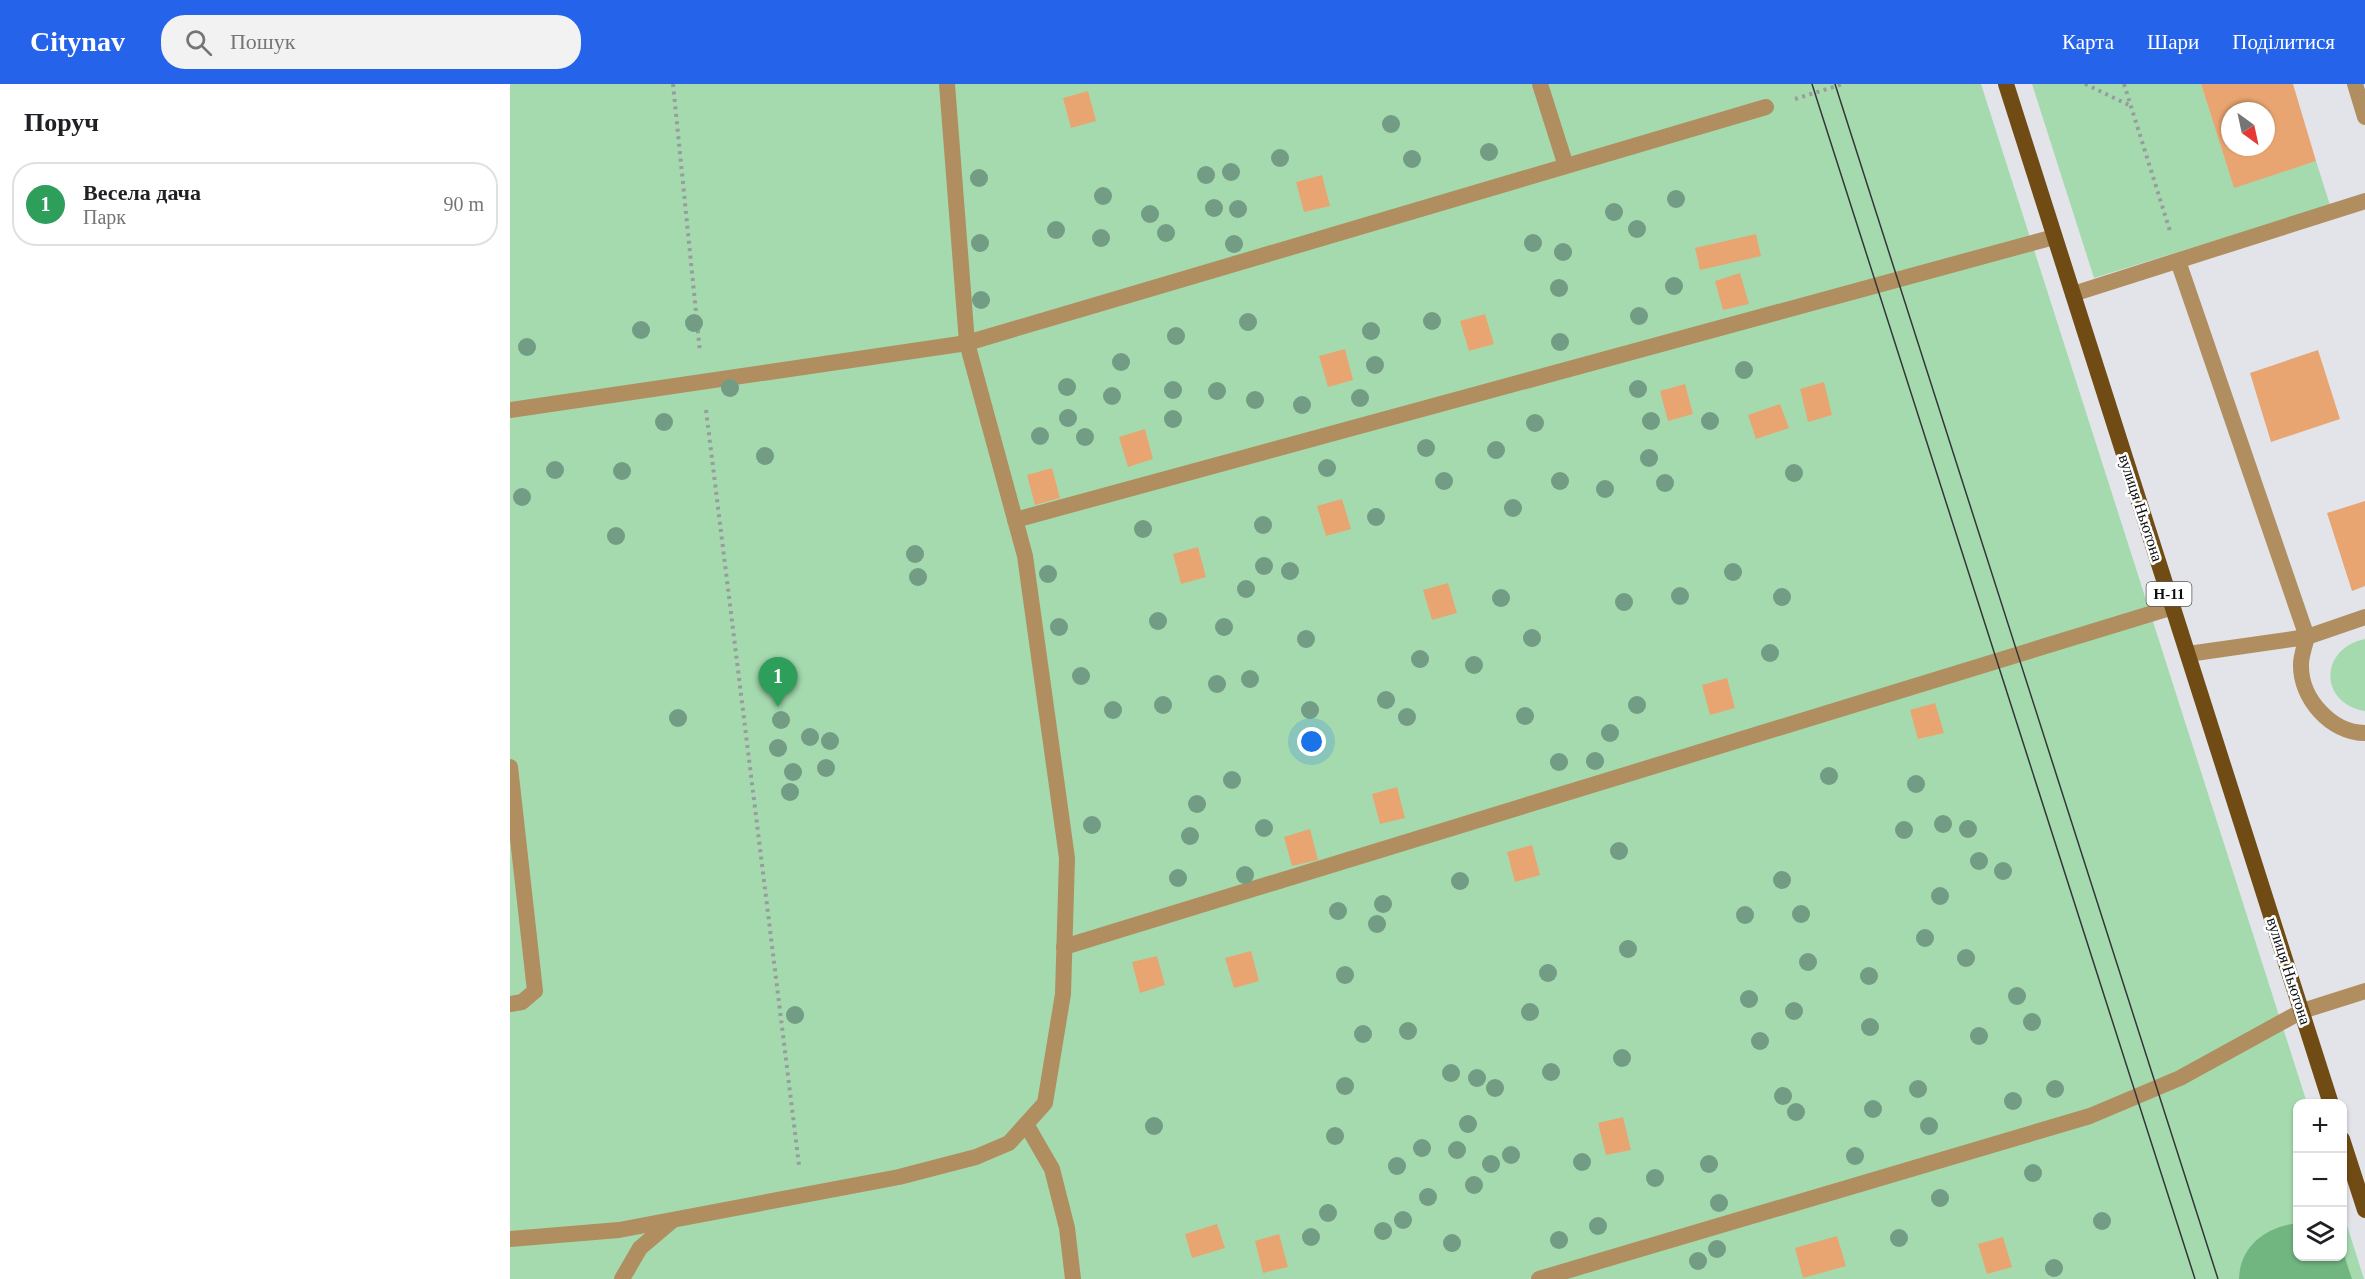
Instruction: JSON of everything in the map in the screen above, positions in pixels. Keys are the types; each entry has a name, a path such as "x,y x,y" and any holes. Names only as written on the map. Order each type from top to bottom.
{"main road":[{"name":"вулиця Ньютона","path":"2006,84 2329,1099"},
{"path":"2347,1152 2365,1210"}],"street":[{"path":"510,1239 619,1230 899,1177 976,1157 1009,1143 1046,1103 1063,994 1066,858 1026,556 967,343 947,84"},
{"path":"1540,84 1566,166"},
{"path":"2355,84 2365,117"},
{"path":"510,410 967,343 1766,107"},
{"path":"2073,294 2365,201"},
{"path":"1015,520 2054,237"},
{"path":"2178,261 2307,637 2301,664 2306,690 2329,721 2353,733 2365,733"},
{"path":"1064,947 2173,607"},
{"path":"2188,654 2307,637 2365,617"},
{"path":"510,767 535,991 522,1002 510,1004"},
{"path":"1539,1279 2090,1116 2180,1078 2302,1011 2365,991"},
{"path":"1026,1124 1052,1170 1067,1228 1074,1279"},
{"path":"622,1279 640,1248 674,1220"}],"path":[{"path":"673,84 703,381 803,1195"},
{"path":"1766,107 1843,84"},
{"path":"2085,84 2132,107"},
{"path":"2124,84 2178,261"}],"green space":[{"path":"510,84 1981,84 2306,1099 2293,1099 2293,1261 2347,1261 2347,1226 2364,1279 510,1279"},
{"path":"2032,84 2201,84 2221,146 2221,156 2224,156 2234,187 2316,161 2330,205 2094,278"},
{"path":"2365,639 2364,711 2349,706 2338,697 2332,687 2330,675 2339,653 2350,644"},
{"path":"2293,1224 2293,1261 2346,1261 2352,1279 2239,1279 2240,1268 2249,1249 2263,1235"}],"building":[{"path":"2201,84 2293,84 2316,161 2234,188 2224,156 2275,156 2275,102 2221,102 2221,147"},
{"path":"1088,91 1096,121 1071,128 1063,98"},
{"path":"1322,175 1330,206 1304,212 1296,182"},
{"path":"1756,234 1761,256 1700,270 1695,248"},
{"path":"1740,273 1749,304 1723,310 1715,281"},
{"path":"1485,314 1494,344 1469,351 1460,321"},
{"path":"1345,349 1353,380 1328,387 1319,356"},
{"path":"2318,350 2340,419 2271,442 2250,373"},
{"path":"1824,382 1832,415 1808,422 1800,389"},
{"path":"1685,384 1693,414 1668,421 1660,391"},
{"path":"1780,404 1789,428 1756,439 1748,415"},
{"path":"1145,429 1153,459 1128,467 1119,437"},
{"path":"1052,468 1060,498 1035,505 1027,475"},
{"path":"1342,499 1351,529 1326,536 1317,506"},
{"path":"2365,501 2365,586 2352,591 2327,513"},
{"path":"1198,547 1206,577 1181,584 1173,554"},
{"path":"1448,583 1457,613 1432,620 1423,590"},
{"path":"1727,678 1735,708 1710,715 1702,685"},
{"path":"1935,703 1944,733 1918,739 1910,710"},
{"path":"1397,787 1405,818 1380,824 1372,794"},
{"path":"1310,829 1318,860 1292,866 1284,837"},
{"path":"1532,845 1540,875 1515,882 1507,852"},
{"path":"1251,951 1259,981 1234,988 1225,958"},
{"path":"1157,956 1165,985 1140,993 1132,962"},
{"path":"1623,1117 1631,1150 1606,1155 1598,1123"},
{"path":"1217,1224 1225,1248 1192,1258 1185,1234"},
{"path":"1279,1234 1288,1267 1263,1273 1255,1241"},
{"path":"1837,1236 1846,1266 1803,1278 1795,1248"},
{"path":"2003,1237 2012,1267 1987,1274 1978,1244"}],"tram line":[{"path":"1812,84 2195,1279"},
{"path":"1835,84 2218,1279"}],"place":[{"name":"Весела дача","path":"778,707"}]}
